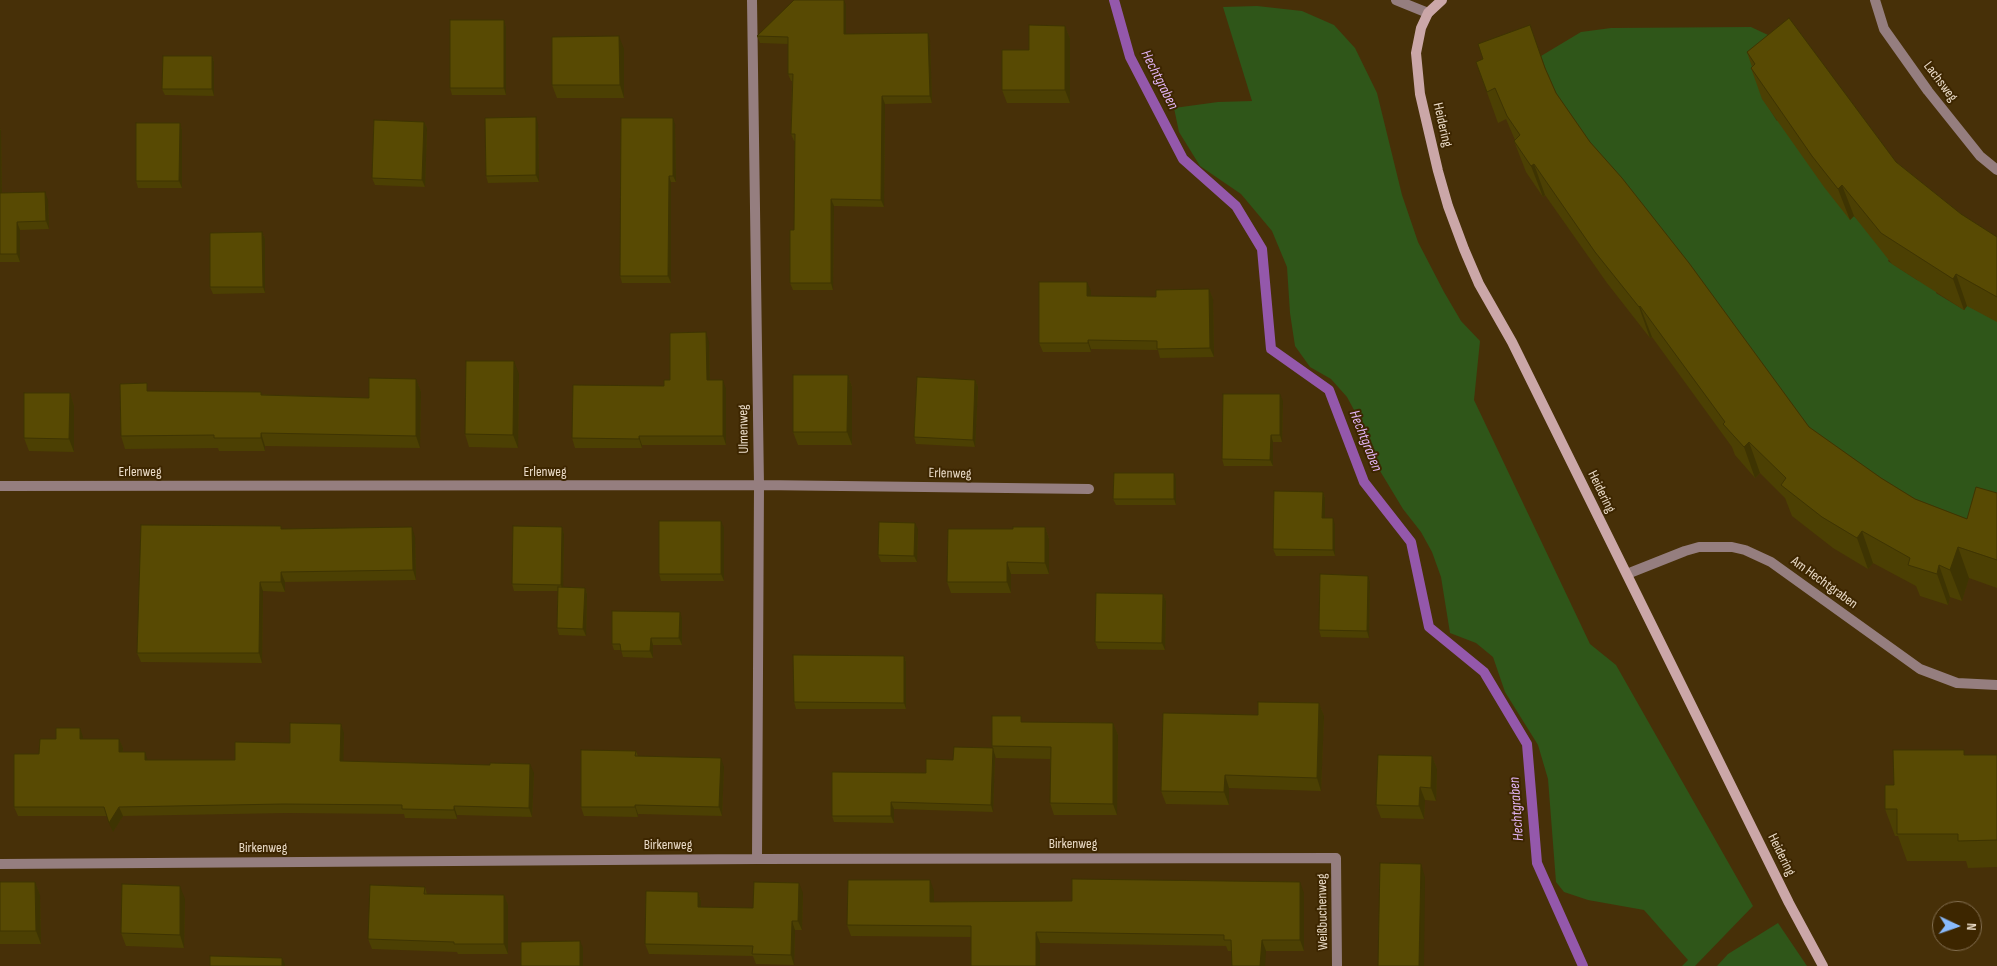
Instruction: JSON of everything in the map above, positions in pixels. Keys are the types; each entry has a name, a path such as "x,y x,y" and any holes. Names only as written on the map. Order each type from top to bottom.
{"street":[{"name":"Ulmenweg","path":"752,0 758,485 757,859"},
{"path":"1396,0 1428,13 1442,0"},
{"name":"Lachsweg","path":"1875,0 1884,29 1906,60 1980,156 1997,170"},
{"name":"Heidering","path":"1428,13 1421,28 1416,53 1420,94 1448,206 1479,284 1512,342 1776,876 1823,966"},
{"name":"Erlenweg","path":"0,486 758,485 1089,490"},
{"name":"Am Hechtgraben","path":"1627,574 1699,547 1732,547 1745,550 1771,562 1920,669 1938,678 1957,683 1997,684"},
{"name":"Birkenweg","path":"0,864 757,859 1336,858"},
{"name":"Weißbuchenweg","path":"1336,858 1337,966"}],"green space":[{"path":"1257,6 1302,11 1334,25 1355,48 1377,93 1402,195 1418,242 1461,321 1480,341 1474,400 1590,644 1616,665 1753,906 1695,966 1682,966 1688,960 1644,910 1588,900 1564,892 1556,882 1548,779 1538,745 1505,692 1493,657 1476,643 1450,633 1441,577 1432,552 1421,532 1403,509 1380,471 1360,421 1347,397 1331,379 1310,367 1295,346 1290,313 1287,267 1272,231 1241,194 1200,166 1179,132 1174,108 1218,102 1252,101 1223,7"},
{"path":"1751,27 1800,50 1763,99 1777,121 1782,119 1854,216 1892,255 1888,261 1917,280 1939,286 1936,293 1964,310 1967,305 1997,321 1997,521 1978,550 1820,458 1556,99 1541,56 1581,32 1611,28"},
{"path":"1778,923 1807,966 1717,966 1728,954"}],"building":[{"path":"794,0 844,0 844,34 928,33 930,96 882,96 881,200 831,199 831,283 790,283 790,230 794,230 795,134 791,134 793,74 788,74 788,37 757,36"},
{"path":"1789,18 1896,162 1961,214 1997,237 1997,297 1956,274 1953,279 1881,233 1842,185 1838,189 1812,156 1751,68 1755,64 1747,52"},
{"path":"450,20 504,20 504,88 450,88"},
{"path":"1029,25 1065,26 1065,90 1002,90 1002,50 1029,50"},
{"path":"1530,25 1556,93 1590,142 1622,178 1689,263 1809,427 1881,478 1915,499 1967,519 1976,487 1997,493 1997,560 1958,547 1950,570 1939,565 1937,574 1908,565 1910,558 1862,531 1857,538 1822,517 1781,485 1786,478 1749,442 1744,447 1723,424 1725,422 1640,306 1595,252 1534,164 1531,166 1514,141 1520,135 1507,116 1495,88 1487,92 1476,62 1483,59 1478,44"},
{"path":"619,36 620,85 552,85 552,37"},
{"path":"163,56 212,56 212,89 162,89"},
{"path":"536,117 536,175 486,176 485,118"},
{"path":"621,118 673,118 673,176 669,176 668,276 620,276"},
{"path":"374,120 424,122 422,180 372,178"},
{"path":"136,123 180,123 179,181 136,181"},
{"path":"45,192 46,221 17,222 17,254 0,254 0,193"},
{"path":"262,232 263,287 210,287 210,233"},
{"path":"1039,282 1087,282 1087,296 1156,297 1156,290 1209,289 1210,348 1157,349 1157,341 1088,340 1088,343 1039,343"},
{"path":"706,332 707,380 723,380 723,436 639,436 639,439 572,438 573,385 664,386 664,380 670,380 670,333"},
{"path":"466,361 514,361 513,435 465,434"},
{"path":"793,375 848,375 847,432 793,432"},
{"path":"917,377 975,380 973,440 914,437"},
{"path":"369,378 416,379 416,436 261,433 261,438 214,438 214,435 121,436 120,384 147,383 147,391 261,392 261,395 369,398"},
{"path":"24,393 70,393 69,439 24,438"},
{"path":"1223,394 1280,394 1280,435 1271,435 1270,460 1222,459"},
{"path":"1114,473 1174,473 1174,499 1113,499"},
{"path":"1274,491 1323,492 1322,518 1333,518 1333,550 1273,549"},
{"path":"659,521 721,521 721,574 659,574"},
{"path":"879,522 915,523 914,556 878,555"},
{"path":"141,525 281,526 281,529 412,527 413,570 281,572 281,582 260,582 259,653 137,653"},
{"path":"513,526 562,527 561,585 512,584"},
{"path":"1013,527 1045,527 1045,563 1007,562 1007,582 947,582 948,529 1013,529"},
{"path":"1320,574 1368,576 1367,631 1319,630"},
{"path":"558,587 585,588 583,629 557,628"},
{"path":"1096,593 1163,594 1162,643 1095,642"},
{"path":"612,611 680,612 679,638 651,638 650,651 621,651 620,644 612,644"},
{"path":"793,655 904,656 904,703 794,702"},
{"path":"1258,702 1319,703 1317,778 1225,775 1224,792 1161,791 1163,713 1258,715"},
{"path":"992,716 1021,716 1021,722 1113,723 1113,804 1050,803 1051,747 992,746"},
{"path":"290,723 341,724 340,761 490,765 490,763 530,764 529,808 454,806 454,810 402,809 402,805 283,804 119,807 109,823 104,807 14,807 14,754 39,754 40,739 56,739 56,728 80,728 80,739 119,739 119,752 145,752 145,760 235,760 235,742 290,743"},
{"path":"954,747 993,748 991,805 891,802 891,816 832,816 832,772 926,773 926,759 953,760"},
{"path":"581,750 636,751 635,756 721,758 719,807 635,805 635,807 581,807"},
{"path":"1893,750 1964,750 1964,755 1997,755 1997,840 1958,841 1958,834 1897,834 1897,809 1885,809 1885,785 1894,785"},
{"path":"1378,755 1432,756 1431,788 1420,787 1419,806 1376,805"},
{"path":"1380,863 1421,864 1419,966 1378,966"},
{"path":"1072,879 1300,882 1300,940 1262,940 1260,966 1232,966 1231,940 1224,940 1224,935 1036,932 1036,966 971,966 971,926 847,925 848,880 930,880 930,902 1072,901"},
{"path":"0,882 35,882 36,931 0,931"},
{"path":"754,882 799,883 798,921 792,921 791,955 752,954 753,946 645,944 646,891 698,892 698,907 753,908"},
{"path":"122,884 180,886 180,935 121,933"},
{"path":"370,885 425,887 424,894 504,895 504,944 454,944 454,942 368,939"},
{"path":"580,941 580,966 521,966 521,942"},
{"path":"210,956 282,958 282,966 210,966"}],"waterway":[{"name":"Hechtgraben","path":"1114,0 1130,57 1183,159 1236,206 1262,249 1271,349 1329,390 1364,482 1411,542 1429,627 1484,672 1527,744 1537,863 1583,966"}]}
